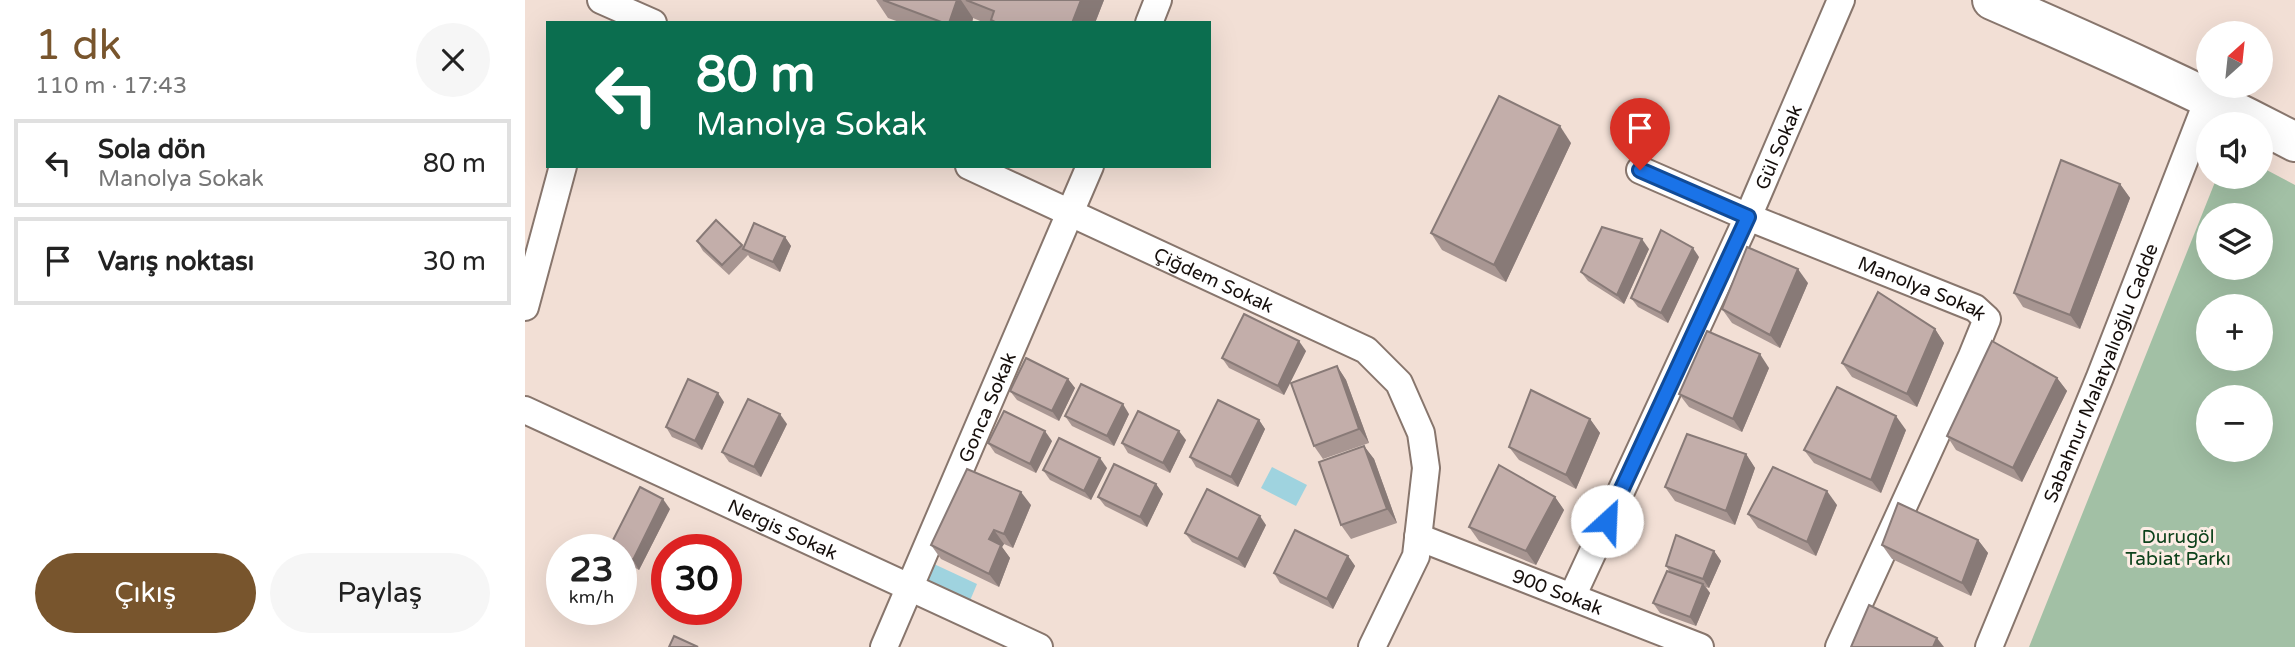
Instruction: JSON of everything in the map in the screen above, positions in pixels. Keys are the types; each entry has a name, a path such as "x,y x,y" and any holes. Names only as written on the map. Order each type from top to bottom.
{"main road":[{"path":"1992,0 2196,91"},
{"path":"2211,98 2295,142"}],"street":[{"path":"1150,21 1159,0"},
{"name":"Gül Sokak","path":"1572,597 1748,217 1841,0"},
{"path":"613,11 646,21"},
{"name":"Sabahnur Malatyalıoğlu Cadde","path":"1989,647 2100,377 2209,98"},
{"path":"525,307 562,168"},
{"name":"Çiğdem Sokak","path":"973,168 1366,350 1399,383 1420,433 1426,468 1416,556 1372,647"},
{"name":"Gonca Sokak","path":"884,647 1089,168"},
{"name":"Manolya Sokak","path":"1640,170 1748,217 1975,308 1987,319 1967,369 1839,647"},
{"name":"Nergis Sokak","path":"525,410 1039,647"},
{"name":"900 Sokak","path":"1418,537 1684,644"}],"green space":[{"name":"Durugöl Tabiat Parkı","path":"2273,173 2295,185 2295,647 2029,647 2196,230 2196,280 2273,280 2273,203 2207,203 2212,189 2273,189"}],"water":[{"path":"1272,467 1307,485 1296,506 1261,488"},
{"path":"934,564 977,584 969,603 926,581"}],"building":[{"path":"883,0 957,0 950,21 939,21"},
{"path":"966,0 1081,0 1073,21 993,21 994,11"},
{"path":"1499,96 1560,126 1494,265 1431,233"},
{"path":"2061,160 2120,184 2070,315 2014,293"},
{"path":"716,220 742,245 722,265 697,241"},
{"path":"754,223 785,237 773,262 743,249"},
{"path":"1602,227 1642,239 1617,295 1581,272"},
{"path":"1661,230 1693,248 1661,313 1631,298"},
{"path":"1747,247 1798,269 1770,335 1722,309"},
{"path":"1878,292 1935,329 1907,394 1842,363"},
{"path":"1244,314 1299,341 1278,386 1222,358"},
{"path":"1707,331 1760,354 1733,419 1679,394"},
{"path":"1992,341 2057,378 2013,468 1947,436"},
{"path":"1026,358 1068,379 1052,411 1010,391"},
{"path":"1337,366 1359,429 1314,446 1291,383"},
{"path":"688,379 718,393 695,441 666,427"},
{"path":"1081,384 1123,404 1107,436 1065,416"},
{"path":"1837,387 1896,416 1871,480 1804,450"},
{"path":"1531,390 1590,419 1566,475 1509,447"},
{"path":"748,399 780,414 754,467 722,452"},
{"path":"1218,400 1259,420 1231,477 1190,457"},
{"path":"1004,411 1045,431 1030,464 988,443"},
{"path":"1138,411 1179,431 1163,463 1122,443"},
{"path":"1687,434 1746,454 1726,511 1665,487"},
{"path":"1059,438 1100,458 1084,491 1043,470"},
{"path":"1364,446 1387,509 1341,525 1319,462"},
{"path":"1114,464 1156,484 1140,517 1098,497"},
{"path":"1499,465 1555,497 1526,551 1469,527"},
{"path":"1773,467 1827,491 1807,542 1748,514"},
{"path":"967,469 1021,492 1004,534 994,530 989,539 1001,545 989,574 931,545"},
{"path":"640,487 663,499 637,552 637,534 616,534"},
{"path":"1207,489 1260,516 1238,559 1185,533"},
{"path":"1898,503 1978,540 1962,583 1882,545"},
{"path":"1295,530 1348,556 1327,599 1274,573"},
{"path":"1676,535 1714,551 1703,579 1666,566"},
{"path":"1667,571 1703,584 1690,617 1653,603"},
{"path":"1869,605 1937,638 1933,647 1851,647"},
{"path":"674,636 698,647 669,647"}],"route":[{"path":"1607,521 1748,217 1640,170"}]}
